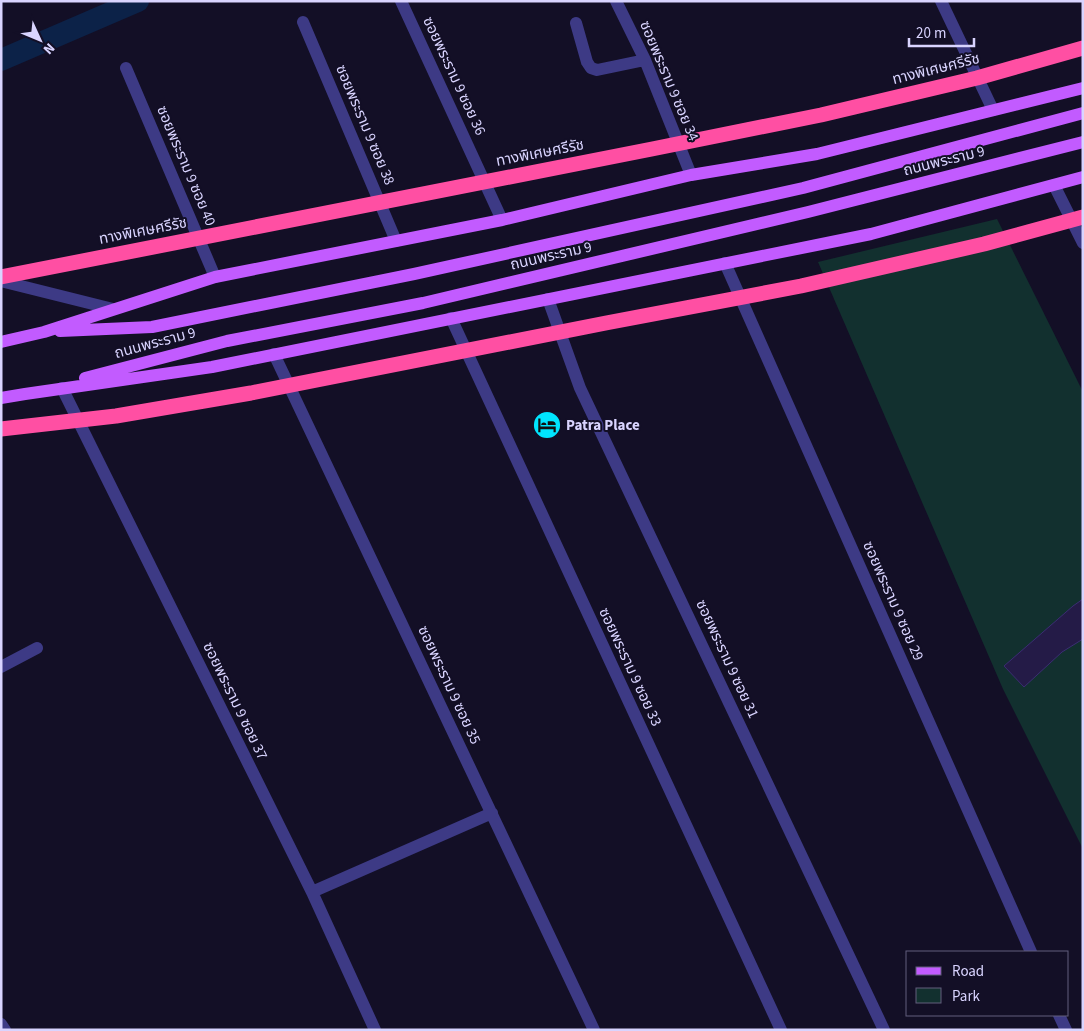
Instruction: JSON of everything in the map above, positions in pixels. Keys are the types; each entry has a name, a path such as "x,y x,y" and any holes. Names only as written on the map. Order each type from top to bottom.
{"highway":[{"name":"ทางพิเศษศรีรัช","path":"4,280 821,115 977,78 1083,48"},
{"path":"1,429 116,416 252,393 577,328 800,286 984,244 1083,217"}],"main road":[{"name":"ถนนพระราม 9","path":"1,342 44,332 215,277 502,220 691,175 817,154 1083,88"},
{"name":"ถนนพระราม 9","path":"44,332 152,327 414,274 803,188 1083,113"},
{"name":"ถนนพระราม 9","path":"25,394 227,341 423,303 808,212 1083,142"},
{"name":"ถนนพระราม 9","path":"1,398 212,366 872,234 1083,177"}],"street":[{"name":"ซอยพระราม 9 ซอย 36","path":"401,1 502,220"},
{"name":"ซอยพระราม 9 ซอย 34","path":"616,1 645,60 691,175"},
{"path":"941,1 993,110"},
{"name":"ซอยพระราม 9 ซอย 38","path":"303,22 396,241"},
{"path":"576,23 587,62 591,68 597,70 645,60"},
{"name":"ซอยพระราม 9 ซอย 40","path":"126,68 215,277"},
{"path":"1054,185 1083,243"},
{"name":"ซอยพระราม 9 ซอย 29","path":"725,262 1032,951"},
{"path":"1,267 4,280 113,310"},
{"name":"ซอยพระราม 9 ซอย 31","path":"548,299 580,388 884,1030"},
{"name":"ซอยพระราม 9 ซอย 33","path":"451,318 781,1030"},
{"name":"ซอยพระราม 9 ซอย 35","path":"274,354 594,1030"},
{"name":"ซอยพระราม 9 ซอย 37","path":"62,388 312,892 376,1030"},
{"path":"1,668 37,648"},
{"path":"312,892 492,813"},
{"path":"1059,1016 1066,1030"},
{"path":"1,1024 5,1030"}],"green space":[{"path":"997,219 1083,392 1083,849 1003,689 818,262"}],"building":[{"path":"1083,599 1083,639 1062,652 1024,687 1004,666"}],"waterway":[{"path":"1,60 138,1"}],"place":[{"name":"Patra Place","path":"547,425"}]}
